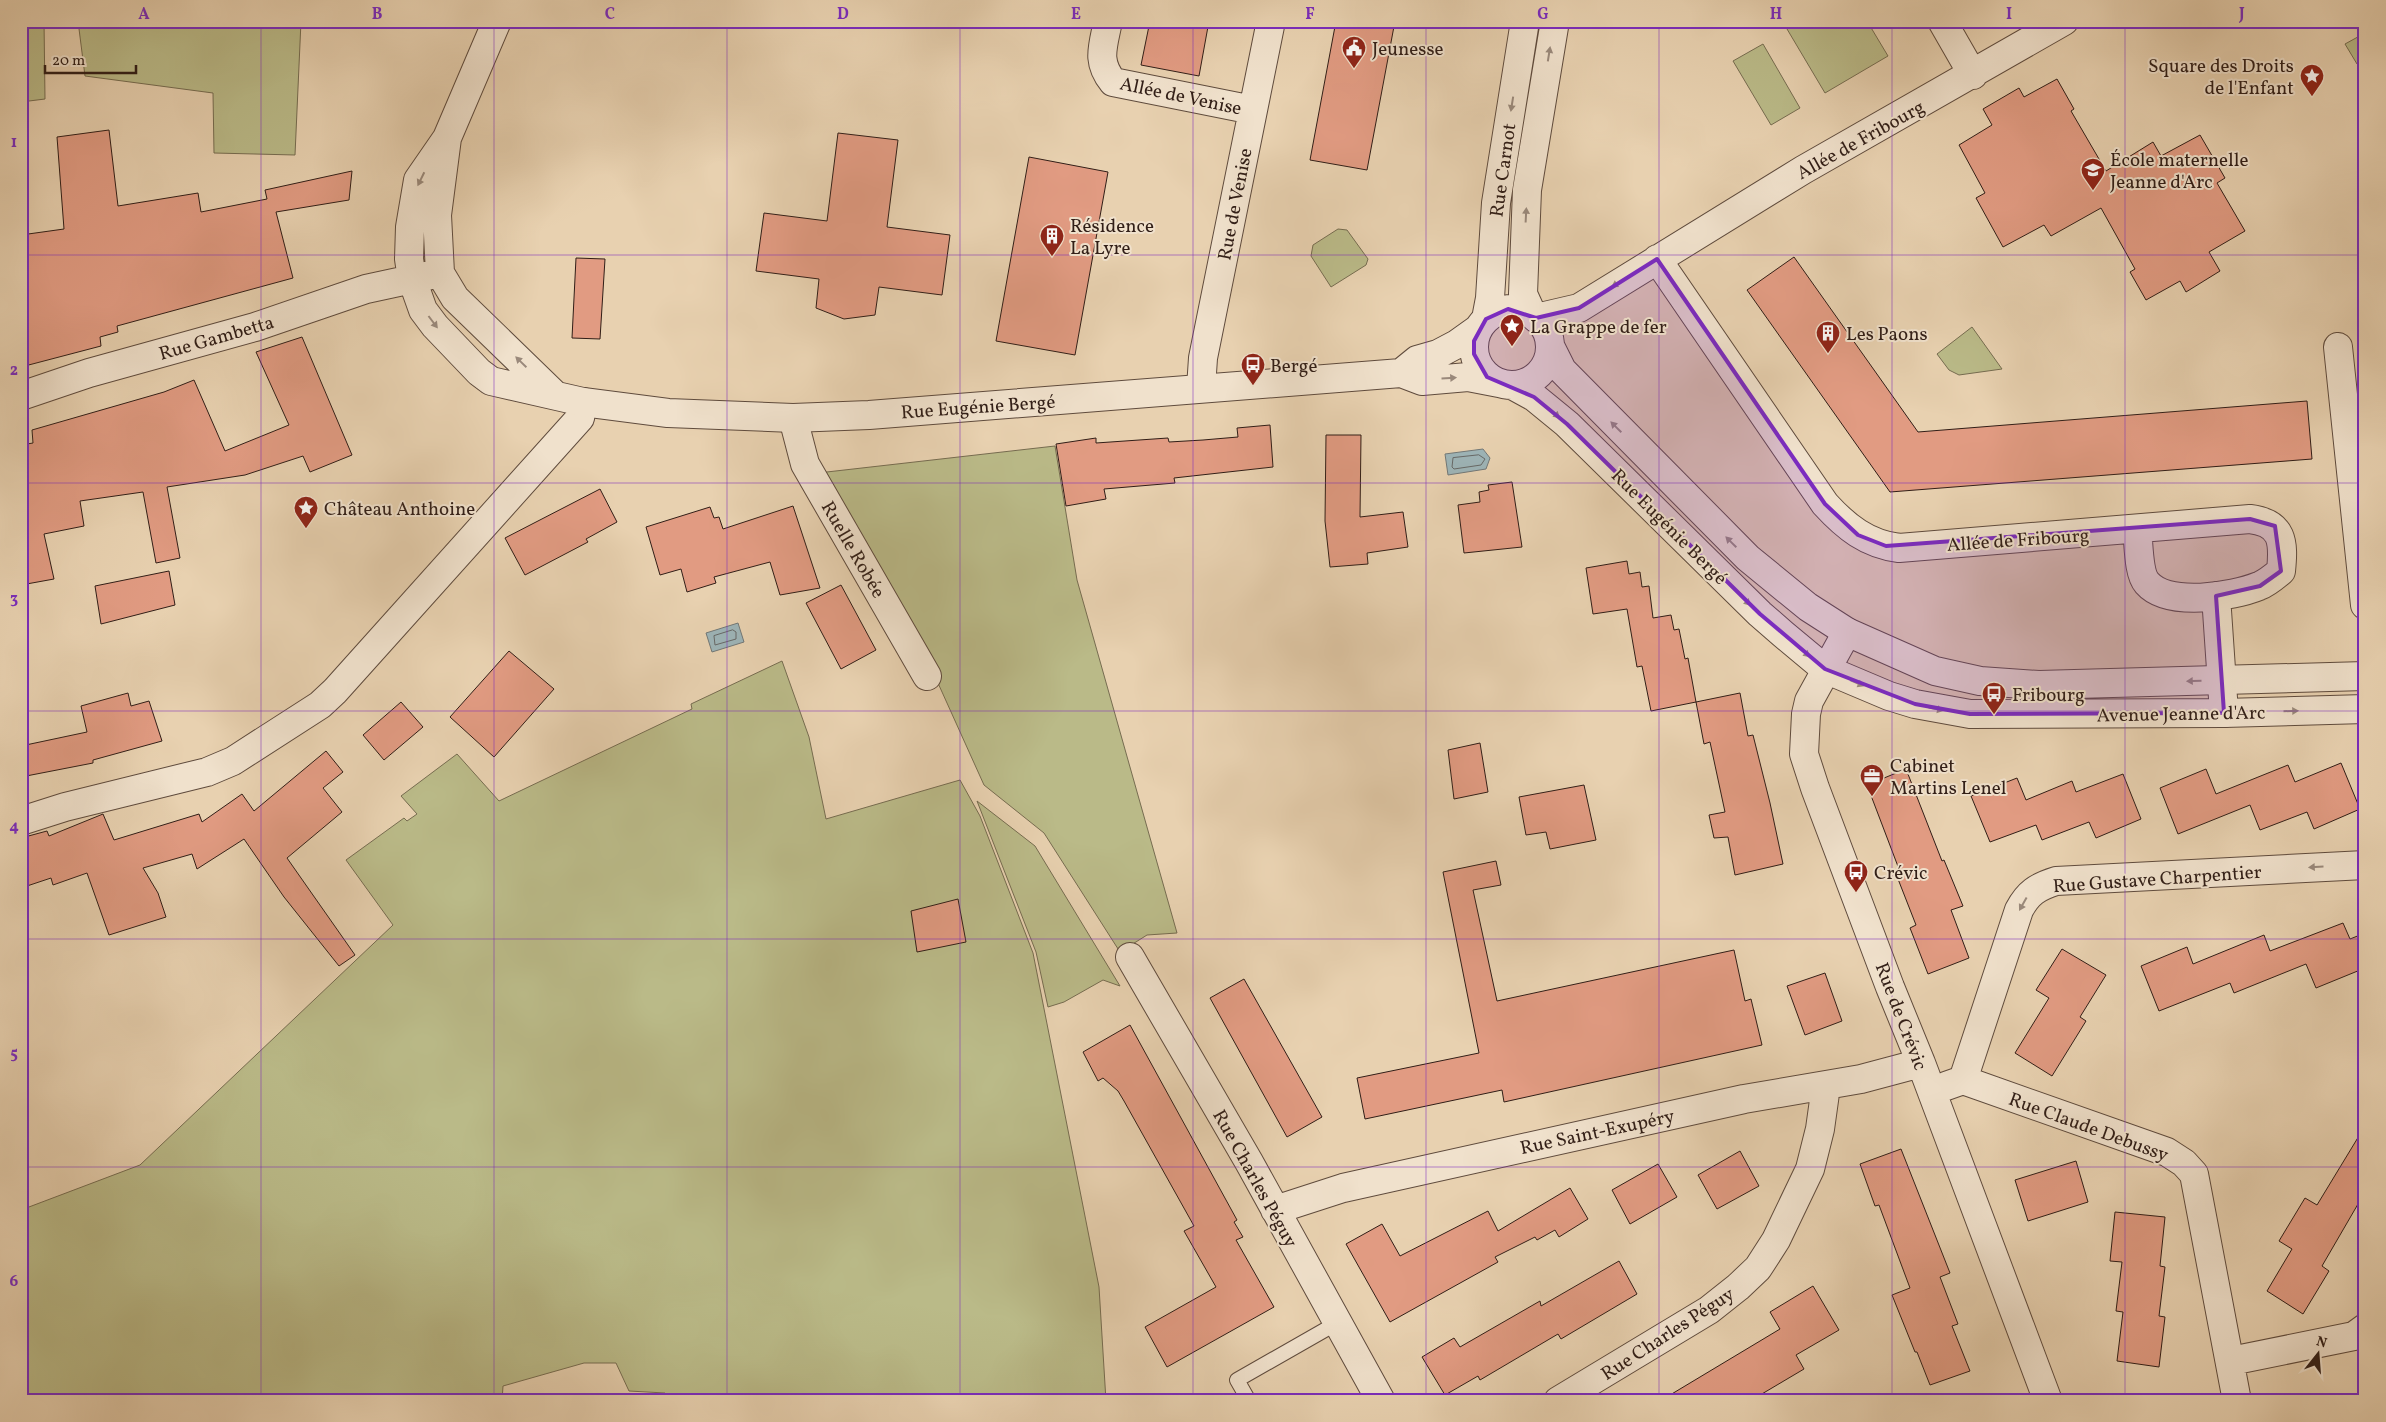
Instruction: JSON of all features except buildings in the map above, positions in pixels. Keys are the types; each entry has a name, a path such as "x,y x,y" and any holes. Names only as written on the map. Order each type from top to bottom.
{"street":[{"path":"497,21 447,138 438,215 440,273 455,298 556,396"},
{"name":"Allée de Venise","path":"1108,21 1101,58 1104,71 1113,82 1253,110"},
{"name":"Rue de Venise","path":"1201,388 1203,358 1271,21"},
{"name":"Rue Carnot","path":"1482,324 1490,298 1496,203 1525,21"},
{"name":"Rue Carnot","path":"1534,316 1523,294 1527,190 1555,21"},
{"path":"1942,21 1972,75"},
{"name":"Allée de Fribourg","path":"1534,316 1579,308 1657,258 1803,170 2064,21"},
{"name":"Rue Eugénie Bergé","path":"447,138 418,180 410,227 409,259 412,278 424,310 435,326 478,372 491,381 583,402 668,413 793,418 869,414 1201,388 1253,386 1401,373 1422,381 1468,377 1506,384 1534,397 1567,424 1760,614 1825,669"},
{"name":"Allée de Fribourg","path":"1657,258 1825,504 1858,535 1886,546 1899,548 2250,520 2264,521 2275,526 2279,536 2281,571 2260,586 2239,592 2216,596 2173,596 2154,589 2146,582 2142,573 2137,530"},
{"name":"Rue Gambetta","path":"21,396 89,373 255,327 366,289 440,273"},
{"path":"1401,373 1417,360 1438,354 1458,344 1497,311 1508,309 1520,310 1534,316 1547,332 1550,346 1548,361 1540,374 1528,382 1506,384 1487,377 1476,361 1474,341 1482,324"},
{"name":"Rue Eugénie Bergé","path":"1550,346 1567,376 1748,558 1808,607 1848,632"},
{"path":"2338,347 2365,604"},
{"path":"21,821 207,772 233,761 320,705 341,685 580,418 583,402"},
{"name":"Ruelle Robée","path":"793,418 805,464 927,676"},
{"path":"2216,596 2224,712"},
{"name":"Rue de Crévic","path":"1848,632 1825,669 1809,700 1806,714 1804,754 1890,987 1921,1063 2048,1401"},
{"name":"Avenue Jeanne d'Arc","path":"1848,632 1935,671 1980,681 2038,685 2365,676"},
{"name":"Avenue Jeanne d'Arc","path":"1825,669 1858,684 1915,704 1970,714 2224,712 2365,708"},
{"name":"Rue Gustave Charpentier","path":"1963,1080 2019,910 2026,897 2037,887 2056,882 2365,865"},
{"name":"Rue Charles Péguy","path":"1130,957 1275,1210 1381,1401"},
{"name":"Rue Saint-Exupéry","path":"1275,1210 1343,1188 1744,1099 1826,1086 1921,1063"},
{"path":"1931,1091 1963,1080"},
{"name":"Rue Claude Debussy","path":"1963,1080 2167,1152 2184,1163 2194,1174 2231,1361 2237,1401"},
{"name":"Rue Charles Péguy","path":"1558,1401 1710,1310 1758,1268 1776,1240 1810,1169 1820,1129 1826,1086"},
{"path":"2231,1361 2354,1336 2365,1328"}],"lane":[{"path":"1249,1401 1237,1380 1337,1323"}],"highlighted area":[{"path":"1657,259 1825,504 1858,535 1886,546 2250,519 2275,526 2281,571 2260,586 2216,596 2224,713 1970,714 1915,704 1825,669 1760,614 1567,424 1534,397 1487,377 1474,354 1474,341 1486,319 1508,309 1536,318 1579,308"}],"green space":[{"path":"21,21 44,21 45,99 21,102"},
{"path":"78,21 301,21 295,155 214,153 213,93 85,76"},
{"path":"1800,21 1867,21 1888,56 1825,93 1787,29"},
{"path":"2365,33 2365,60 2357,64 2345,44"},
{"path":"1763,44 1800,108 1771,125 1733,61"},
{"path":"1338,229 1347,230 1368,259 1366,265 1331,287 1311,256 1313,245"},
{"path":"1972,327 2002,369 1959,375 1949,370 1937,354"},
{"path":"1055,446 1077,580 1177,933 1147,935 1120,952 1044,833 984,785 933,672 818,473"},
{"path":"782,661 809,737 826,819 960,780 980,816 1033,953 1099,1287 1106,1401 667,1401 665,1393 629,1391 616,1363 584,1363 503,1386 502,1401 21,1401 21,1210 140,1165 393,925 346,860 404,818 407,821 417,814 401,796 457,754 499,801 692,709 691,704"},
{"path":"977,801 1035,846 1120,986 1103,980 1064,1002 1048,1007 1036,952"}],"water":[{"path":"1483,449 1490,458 1486,469 1448,475 1445,454"},
{"path":"738,623 744,642 712,652 706,633"}],"place":[{"name":"Jeunesse","path":"1354,69"},
{"name":"Square des Droits de l'Enfant","path":"2312,97"},
{"name":"École maternelle Jeanne d'Arc","path":"2093,191"},
{"name":"Résidence La Lyre","path":"1052,257"},
{"name":"La Grappe de fer","path":"1512,347"},
{"name":"Les Paons","path":"1828,354"},
{"name":"Bergé","path":"1253,386"},
{"name":"Château Anthoine","path":"306,529"},
{"name":"Fribourg","path":"1994,715"},
{"name":"Cabinet Martins Lenel","path":"1872,797"},
{"name":"Crévic","path":"1856,893"}]}
